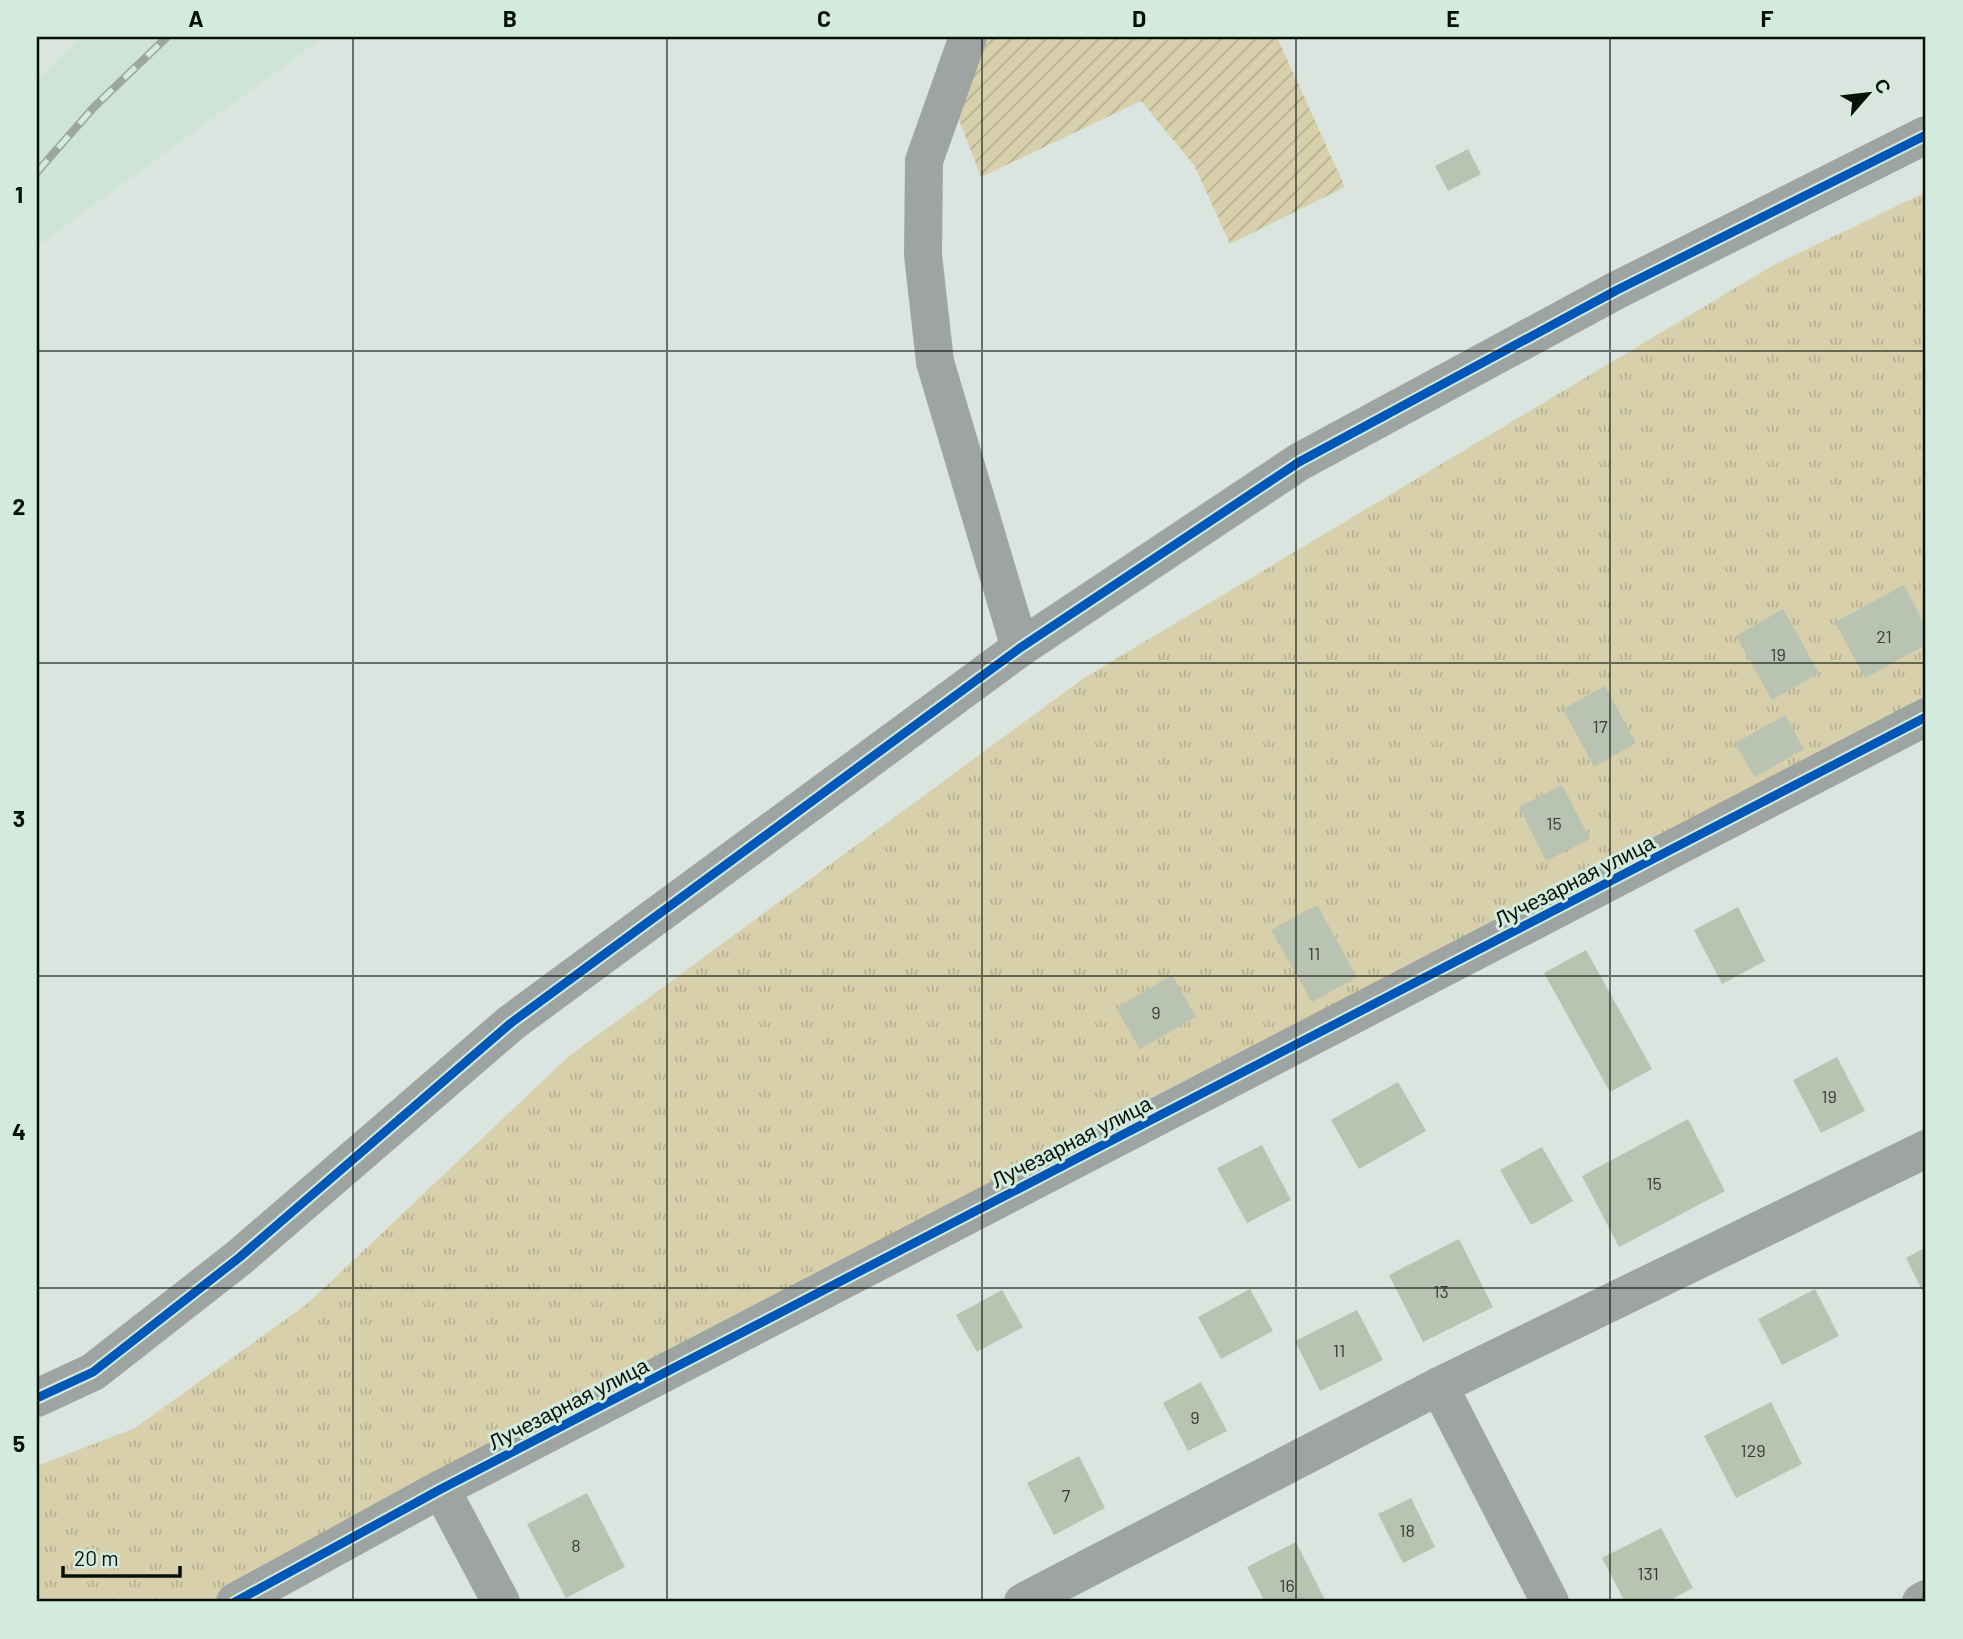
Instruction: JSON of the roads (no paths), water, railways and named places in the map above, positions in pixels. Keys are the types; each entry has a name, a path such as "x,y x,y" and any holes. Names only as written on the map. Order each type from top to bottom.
{"street":[{"path":"968,37 925,161 923,255 935,362 1020,648"},
{"path":"37,1398 93,1372 240,1257 511,1023 1020,648 1299,462 1617,290 1926,135"},
{"name":"Лучезарная улица","path":"235,1602 441,1489 1926,716"},
{"path":"1023,1602 1439,1386 1926,1149"},
{"path":"1439,1386 1550,1602"},
{"path":"441,1489 501,1602"},
{"path":"1921,1602 1926,1599"}],"railway":[{"path":"37,172 94,107 167,37"}]}
